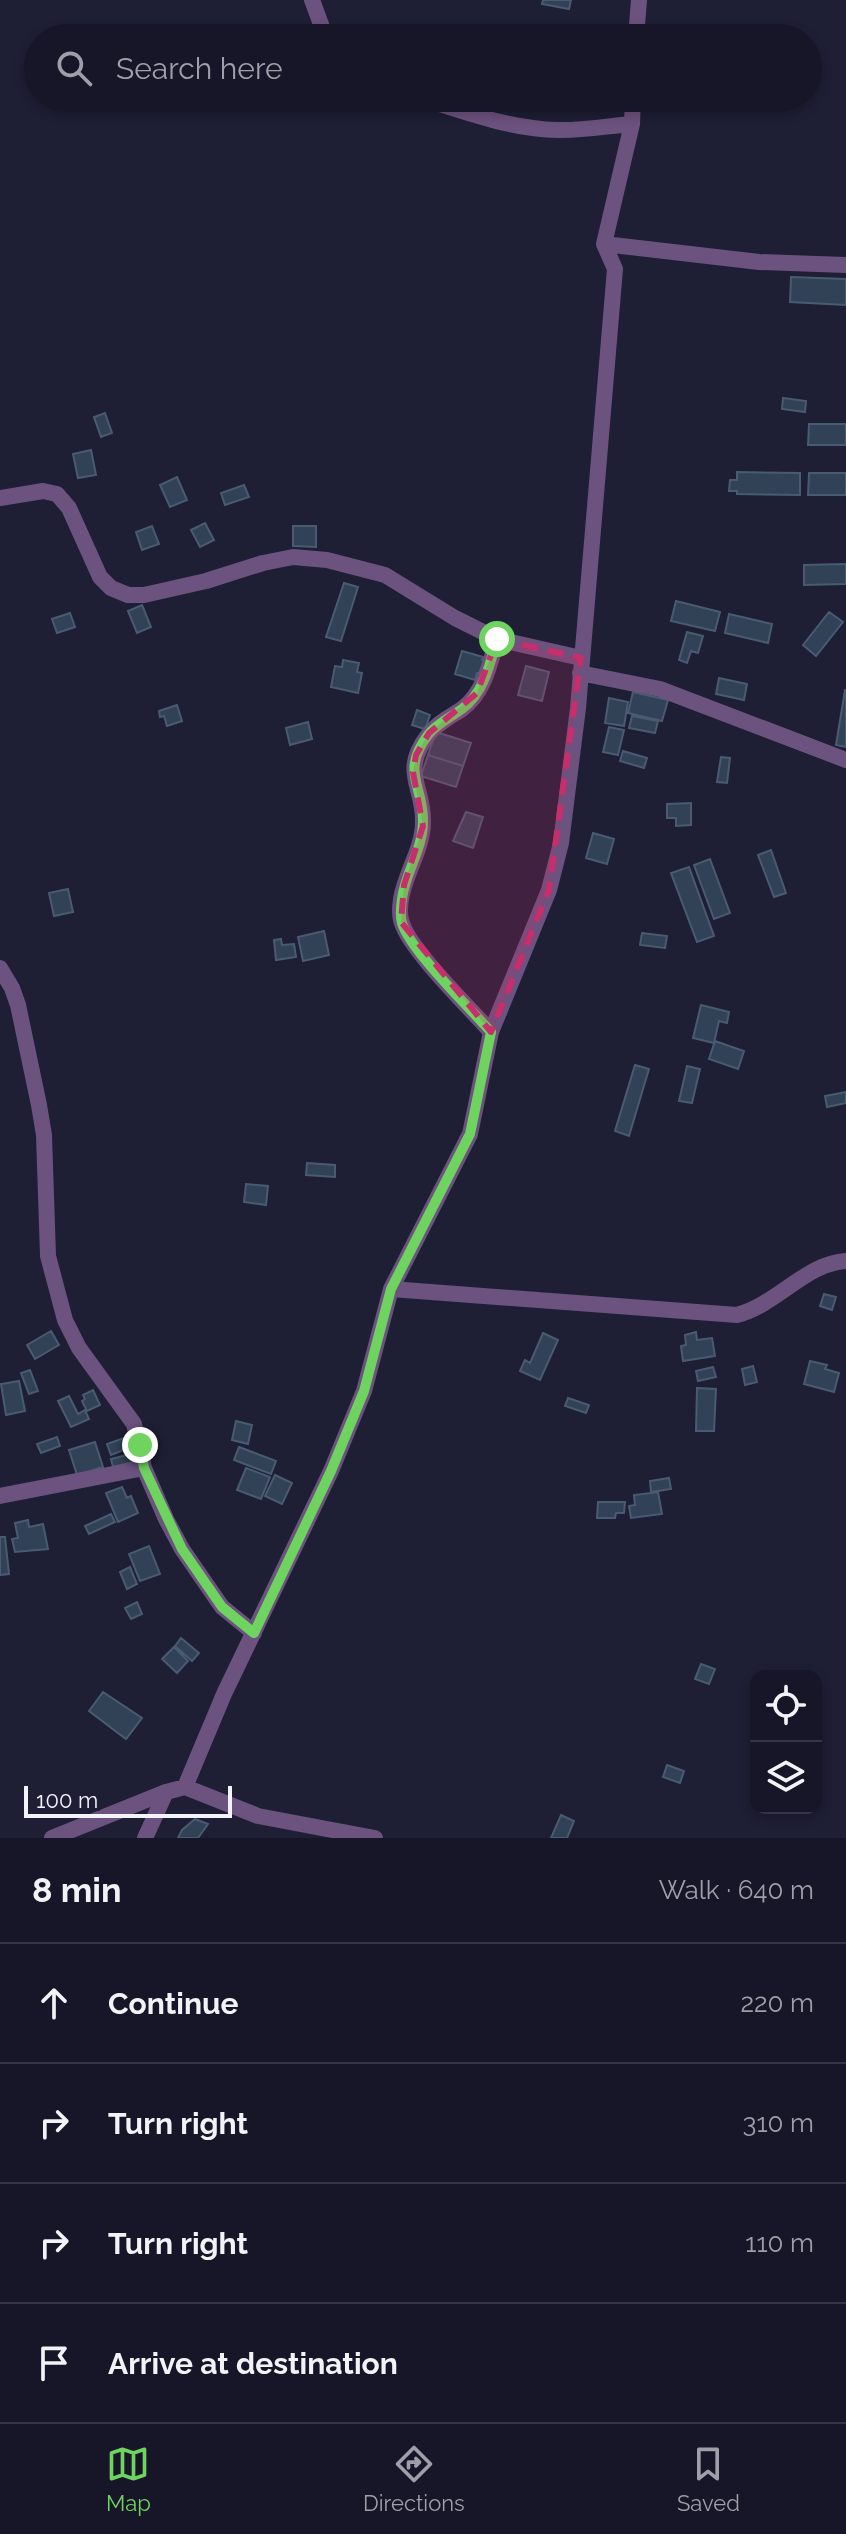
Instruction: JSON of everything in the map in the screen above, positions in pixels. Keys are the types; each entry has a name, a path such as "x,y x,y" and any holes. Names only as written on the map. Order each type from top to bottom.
{"street":[{"path":"312,0 321,24"},
{"path":"637,24 639,0"},
{"path":"465,112 523,126 557,130 632,124"},
{"path":"185,1787 224,1694 331,1471 364,1391 391,1289 470,1134 491,1032 552,879 561,843 578,708 615,269 604,244 632,112"},
{"path":"604,244 759,262 846,265"},
{"path":"0,498 43,491 57,494 69,508 100,577 111,588 128,595 144,595 206,581 293,557 327,560 385,575 455,618 497,639 660,689 846,760"},
{"path":"491,1032 413,943 401,922 401,903 423,826 423,810 413,772 416,755 429,733 465,707 477,693 487,674 497,639"},
{"path":"0,968 18,1005 42,1120 48,1256 58,1301 79,1348 134,1424 144,1468 166,1519 195,1569 222,1607 254,1633"},
{"path":"391,1289 737,1315 757,1310 813,1270 835,1261 846,1261"},
{"path":"0,1496 144,1468"},
{"path":"52,1838 185,1787 258,1816 375,1838"},
{"path":"145,1838 166,1792"}],"highlighted area":[{"path":"497,639 581,658 549,890 491,1032 401,922 404,885 423,826 413,772 416,755 429,733 477,693"}],"building":[{"path":"543,0 571,0 569,9 542,4"},
{"path":"791,277 846,279 846,305 790,302"},
{"path":"783,398 806,401 805,412 782,409"},
{"path":"105,413 112,433 101,437 94,417"},
{"path":"809,424 846,424 846,445 808,445"},
{"path":"91,450 96,475 78,478 73,454"},
{"path":"737,472 800,473 800,495 737,494 737,491 729,491 730,480 737,480"},
{"path":"809,473 846,473 846,495 808,495"},
{"path":"177,477 187,500 170,507 160,485"},
{"path":"244,485 249,497 225,505 221,493"},
{"path":"205,523 214,540 200,547 191,530"},
{"path":"152,526 159,544 142,550 136,532"},
{"path":"293,526 316,526 316,547 293,546"},
{"path":"846,564 846,584 804,585 804,565"},
{"path":"344,583 358,587 341,641 326,637"},
{"path":"676,601 720,612 715,631 671,621"},
{"path":"142,605 151,627 137,633 128,611"},
{"path":"829,612 843,622 816,656 803,645"},
{"path":"70,613 75,627 57,633 52,619"},
{"path":"729,614 772,624 768,643 725,633"},
{"path":"687,632 703,636 698,653 691,651 687,663 679,660"},
{"path":"462,651 483,657 485,661 481,674 477,673 475,680 455,674"},
{"path":"343,660 359,663 357,672 362,673 358,693 331,687 335,666 342,667"},
{"path":"526,666 549,672 542,701 518,695"},
{"path":"719,678 747,684 744,700 716,694"},
{"path":"846,690 846,747 836,745"},
{"path":"633,692 668,700 662,721 628,713"},
{"path":"609,698 628,702 624,726 605,723"},
{"path":"177,705 182,721 167,726 159,711"},
{"path":"417,710 430,715 425,729 412,725"},
{"path":"632,716 658,721 655,733 629,728"},
{"path":"308,722 312,739 290,745 286,728"},
{"path":"609,727 624,730 618,755 603,752"},
{"path":"436,732 471,743 463,766 428,755"},
{"path":"623,751 647,758 644,768 620,761"},
{"path":"428,755 463,766 456,787 421,776"},
{"path":"721,757 730,758 727,783 717,782"},
{"path":"691,803 691,825 676,826 676,818 667,818 667,804"},
{"path":"466,812 483,817 473,848 453,841"},
{"path":"593,833 614,839 607,864 586,858"},
{"path":"771,850 786,893 774,897 758,855"},
{"path":"710,859 730,913 714,919 694,865"},
{"path":"689,867 714,936 697,942 671,873"},
{"path":"68,889 73,912 54,916 49,893"},
{"path":"324,931 329,955 303,961 298,937"},
{"path":"642,933 667,936 665,948 640,945"},
{"path":"281,939 282,945 294,944 296,957 276,960 274,940"},
{"path":"701,1005 729,1012 727,1023 719,1021 714,1043 693,1038"},
{"path":"715,1041 744,1051 738,1069 709,1059"},
{"path":"635,1065 649,1069 629,1136 615,1131"},
{"path":"687,1066 700,1069 692,1103 679,1101"},
{"path":"846,1092 846,1103 827,1107 825,1096"},
{"path":"307,1163 335,1165 335,1177 306,1175"},
{"path":"246,1184 268,1186 266,1205 244,1202"},
{"path":"824,1294 836,1297 832,1310 820,1306"},
{"path":"51,1331 59,1345 35,1359 27,1345"},
{"path":"696,1332 697,1340 712,1338 715,1356 683,1361 681,1346 686,1345 685,1335"},
{"path":"543,1333 558,1340 540,1380 520,1371 525,1360 530,1363"},
{"path":"810,1361 827,1365 825,1369 839,1373 834,1392 804,1384"},
{"path":"753,1366 757,1382 745,1385 742,1369"},
{"path":"713,1367 716,1377 698,1381 696,1371"},
{"path":"30,1370 38,1391 29,1394 21,1373"},
{"path":"19,1381 25,1411 6,1415 1,1384"},
{"path":"697,1388 716,1389 714,1431 696,1431"},
{"path":"93,1390 100,1405 87,1411 82,1401 85,1399 83,1395"},
{"path":"69,1396 78,1414 85,1410 89,1419 71,1427 58,1401"},
{"path":"568,1398 589,1405 586,1413 565,1406"},
{"path":"236,1421 252,1425 248,1444 232,1440"},
{"path":"57,1437 60,1446 41,1453 37,1444"},
{"path":"124,1438 129,1448 111,1455 107,1444"},
{"path":"95,1442 103,1467 77,1475 69,1450"},
{"path":"239,1447 276,1461 271,1474 234,1460"},
{"path":"131,1454 133,1462 113,1467 111,1459"},
{"path":"246,1468 270,1477 261,1499 237,1490"},
{"path":"275,1475 292,1483 282,1504 265,1496"},
{"path":"669,1478 671,1489 651,1492 650,1481"},
{"path":"122,1487 127,1498 131,1496 138,1513 118,1522 106,1493"},
{"path":"658,1492 662,1514 631,1518 629,1506 635,1505 634,1495"},
{"path":"598,1502 625,1502 624,1513 616,1513 615,1518 597,1518"},
{"path":"111,1514 115,1522 89,1534 85,1526"},
{"path":"28,1520 29,1527 43,1524 48,1549 15,1552 12,1539 18,1538 15,1523"},
{"path":"0,1537 5,1537 9,1574 0,1575"},
{"path":"149,1546 160,1574 140,1581 129,1554"},
{"path":"130,1567 137,1584 127,1589 120,1572"},
{"path":"137,1602 142,1614 131,1619 125,1608"},
{"path":"181,1638 199,1653 192,1661 175,1646"},
{"path":"174,1647 188,1661 177,1673 162,1659"},
{"path":"701,1664 715,1669 709,1684 695,1679"},
{"path":"103,1692 142,1718 126,1739 89,1711"},
{"path":"667,1765 684,1771 680,1783 663,1777"},
{"path":"561,1815 574,1821 567,1838 551,1838"},
{"path":"195,1819 208,1824 198,1838 178,1838 182,1830"}],"route":[{"path":"140,1445 144,1468 182,1549 222,1607 254,1633 331,1471 364,1391 391,1289 470,1134 491,1032 413,943 401,922 401,903 423,826 423,810 413,772 416,755 429,733 465,707 477,693 487,674 497,639"}]}
